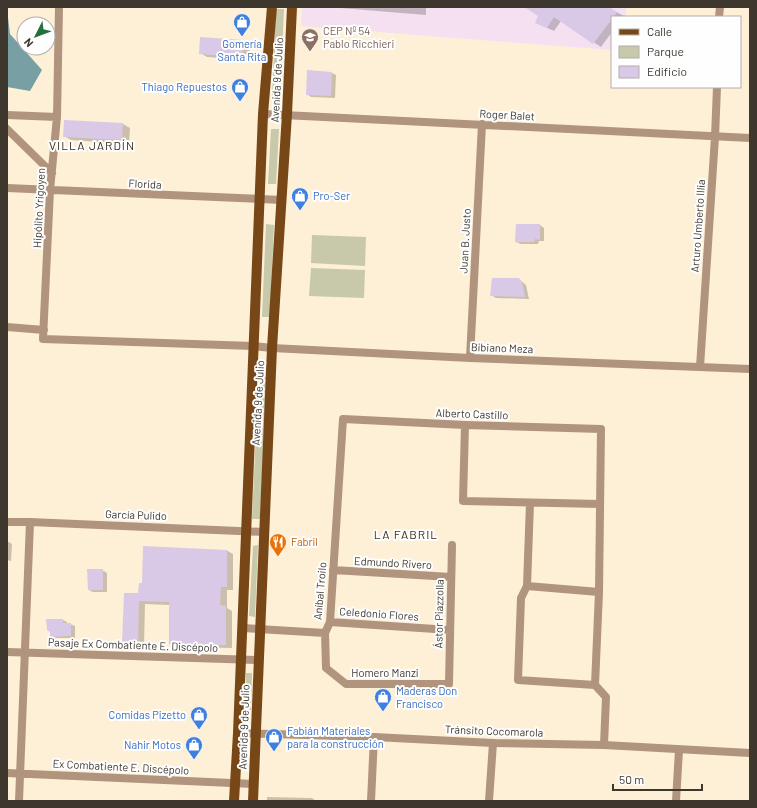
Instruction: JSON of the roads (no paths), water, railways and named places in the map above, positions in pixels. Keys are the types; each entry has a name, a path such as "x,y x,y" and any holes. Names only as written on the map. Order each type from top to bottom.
{"main road":[{"name":"Avenida 9 de Julio","path":"234,801 263,114 272,7"},
{"name":"Avenida 9 de Julio","path":"253,801 259,629 272,348 282,200 292,7"}],"street":[{"name":"Hipólito Yrigoyen","path":"43,339 50,190 57,117 59,7"},
{"name":"Arturo Umberto Illia","path":"700,367 717,88"},
{"name":"Roger Balet","path":"263,114 750,138"},
{"path":"7,115 57,117"},
{"name":"Juan B. Justo","path":"470,358 482,124"},
{"path":"7,129 52,173"},
{"name":"Florida","path":"7,188 282,200"},
{"path":"7,328 44,330"},
{"name":"Bibiano Meza","path":"43,339 253,346 470,358 750,369"},
{"name":"Alberto Castillo","path":"343,419 465,425 601,429 600,504"},
{"name":"Aníbal Troilo","path":"326,668 325,633 330,622 343,419"},
{"path":"465,425 463,501 600,504 599,592 595,685"},
{"path":"530,503 527,586 520,598 518,680 595,685 606,697 604,745"},
{"name":"García Pulido","path":"7,522 264,532"},
{"path":"19,801 30,522"},
{"name":"Ástor Piazzolla","path":"449,684 452,545"},
{"name":"Edmundo Rivero","path":"333,570 451,577"},
{"path":"527,586 599,592"},
{"name":"Celedonio Flores","path":"330,622 450,630"},
{"path":"242,628 325,633"},
{"name":"Pasaje Ex Combatiente E. Discépolo","path":"7,652 258,660"},
{"name":"Homero Manzi","path":"326,668 346,684 449,684"},
{"name":"Tránsito Cocomarola","path":"238,733 374,736 493,742 604,745 750,754"},
{"path":"371,801 374,736"},
{"path":"489,801 493,742"},
{"path":"676,801 679,750"},
{"name":"Ex Combatiente E. Discépolo","path":"7,773 254,784"}],"water":[{"path":"7,9 10,34 16,41 16,56 30,56 42,70 30,91 7,87"}],"place":[{"name":"Gomería Santa Rita","path":"242,37"},
{"name":"CEP Nº 54 Pablo Ricchieri","path":"310,52"},
{"name":"Thiago Repuestos","path":"240,102"},
{"name":"Pro-Ser","path":"300,211"},
{"name":"Fabril","path":"278,557"},
{"name":"Maderas Don Francisco","path":"383,712"},
{"name":"Comidas Pizetto","path":"199,730"},
{"name":"Fabián Materiales para la construcción","path":"274,752"},
{"name":"Nahir Motos","path":"194,760"}],"district":[{"name":"VILLA JARDÍN","path":"92,146"},
{"name":"LA FABRIL","path":"406,535"}]}
